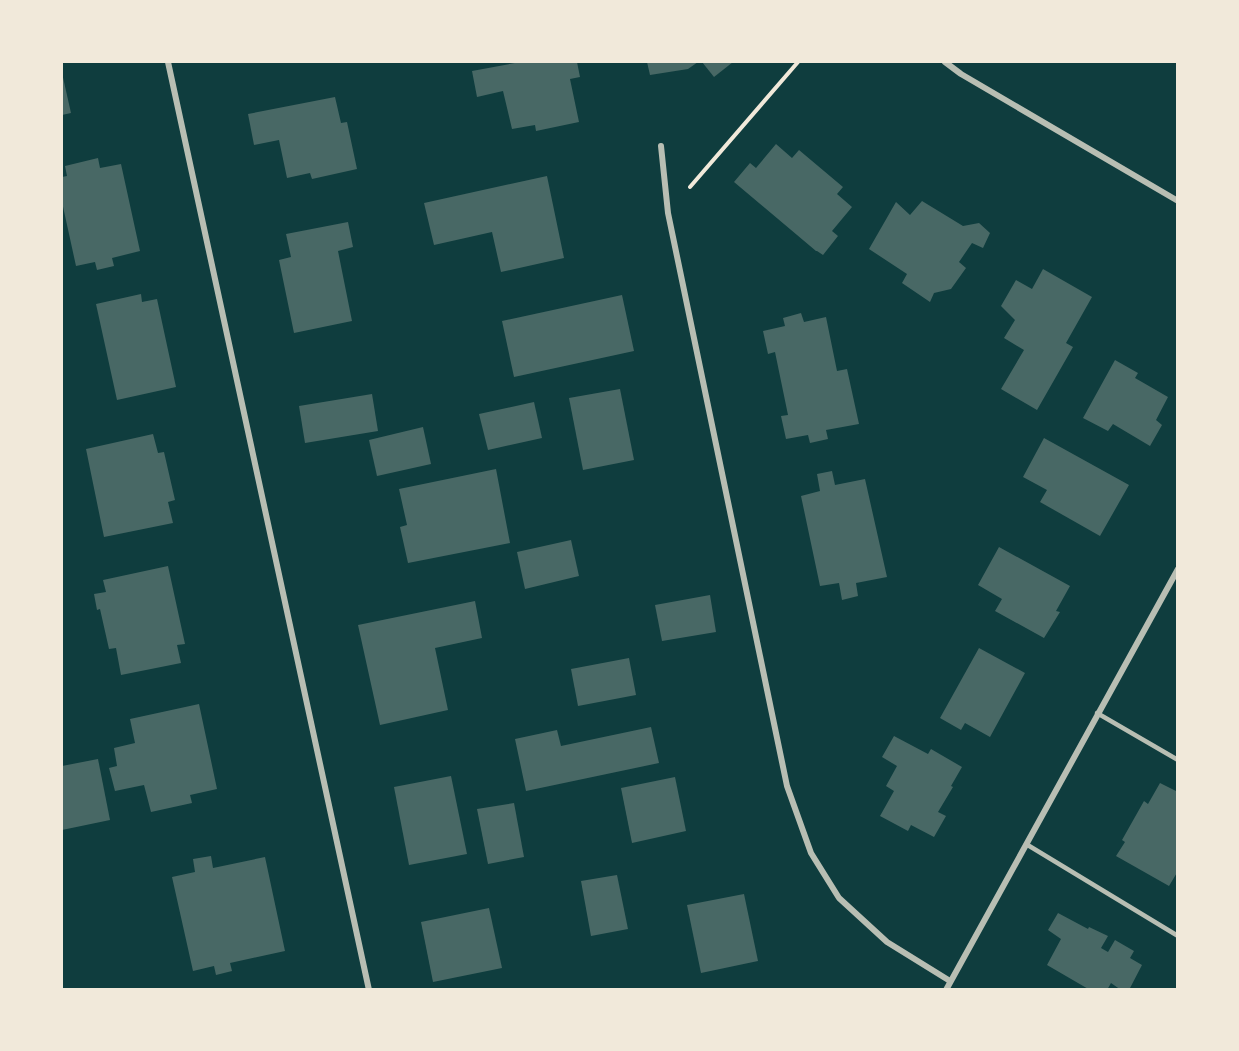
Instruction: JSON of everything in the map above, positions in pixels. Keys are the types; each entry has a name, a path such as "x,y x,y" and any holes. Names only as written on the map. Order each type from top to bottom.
{"street":[{"path":"168,62 369,990"},
{"path":"945,62 961,74 1178,201"},
{"path":"661,146 669,213 787,786 811,853 839,898 887,942 950,981"},
{"path":"946,990 1178,569"}],"lane":[{"path":"1097,713 1178,760"},
{"path":"1026,844 1178,936"}],"path":[{"path":"669,213 798,62"}],"building":[{"path":"520,62 577,62 580,77 570,79 579,122 536,131 535,125 512,129 503,91 477,97 472,71"},
{"path":"647,62 698,62 688,69 650,75"},
{"path":"702,62 733,62 714,77"},
{"path":"62,73 71,113 62,115"},
{"path":"335,97 341,123 347,122 357,169 312,179 310,173 287,178 279,140 254,145 248,114"},
{"path":"776,144 792,158 799,150 843,187 837,194 852,207 832,231 838,236 823,255 734,182 750,163 756,168"},
{"path":"98,158 100,168 121,164 140,251 112,258 114,266 97,270 95,262 76,266 62,202 62,177 67,176 65,166"},
{"path":"547,176 564,258 501,272 492,232 434,245 424,203"},
{"path":"922,201 963,226 979,223 990,233 983,248 972,243 959,262 966,268 951,289 934,293 930,302 902,283 907,274 869,249 896,202 910,215"},
{"path":"348,222 353,247 338,251 352,321 294,333 279,260 291,257 286,234"},
{"path":"1043,269 1092,297 1066,343 1073,347 1037,410 1001,389 1024,350 1004,338 1015,320 1001,306 1016,280 1032,289"},
{"path":"141,294 142,302 157,299 176,387 117,400 96,304"},
{"path":"622,295 634,351 514,377 502,321"},
{"path":"801,313 804,322 826,317 837,371 847,369 859,424 826,430 828,439 810,443 808,435 786,439 781,416 788,415 775,352 768,354 763,331 785,326 783,318"},
{"path":"1115,360 1138,373 1135,378 1168,397 1156,420 1162,425 1150,446 1113,424 1108,431 1083,418"},
{"path":"620,389 634,460 583,470 569,398"},
{"path":"372,394 378,431 305,443 299,406"},
{"path":"534,402 542,438 488,450 479,414"},
{"path":"423,427 431,464 377,476 369,440"},
{"path":"153,434 158,453 164,452 175,500 168,502 173,523 104,537 86,449"},
{"path":"1044,438 1129,485 1100,536 1040,502 1047,490 1023,477"},
{"path":"496,469 510,543 408,563 400,527 407,525 399,489"},
{"path":"832,471 835,485 865,479 887,577 856,583 858,596 842,600 839,583 820,586 801,496 820,491 817,474"},
{"path":"571,540 579,576 525,589 517,552"},
{"path":"999,547 1070,586 1056,611 1060,612 1044,638 995,611 1002,599 978,585"},
{"path":"168,566 185,644 177,645 181,663 121,675 116,648 109,649 100,609 97,610 94,594 106,592 103,580"},
{"path":"710,595 716,632 662,641 655,605"},
{"path":"475,601 482,638 435,648 448,710 380,725 358,625"},
{"path":"979,648 1025,673 990,737 965,723 961,730 940,718"},
{"path":"629,658 636,695 578,706 571,669"},
{"path":"199,704 217,789 190,795 192,803 151,812 144,785 115,791 109,768 117,766 114,748 135,743 130,719"},
{"path":"651,727 659,763 526,791 515,739 557,730 561,746"},
{"path":"894,736 928,754 931,749 962,767 938,812 946,816 934,837 911,825 908,831 880,816 894,791 886,786 897,766 882,757"},
{"path":"98,759 110,820 62,830 62,766"},
{"path":"451,776 467,854 409,865 394,787"},
{"path":"675,777 686,831 632,843 621,788"},
{"path":"1160,783 1178,792 1178,871 1169,886 1116,856 1125,842 1122,840 1144,801 1148,804"},
{"path":"514,803 524,857 488,864 477,809"},
{"path":"211,856 213,868 265,857 285,951 230,963 232,971 216,975 214,966 193,971 172,877 195,872 193,859"},
{"path":"617,875 628,929 591,936 581,881"},
{"path":"744,894 758,961 701,973 687,905"},
{"path":"489,908 502,968 433,982 421,922"},
{"path":"1058,913 1088,929 1089,927 1108,936 1101,948 1108,952 1115,940 1134,951 1130,958 1142,965 1129,990 1121,990 1111,983 1107,990 1090,990 1047,965 1061,939 1048,930"}]}
